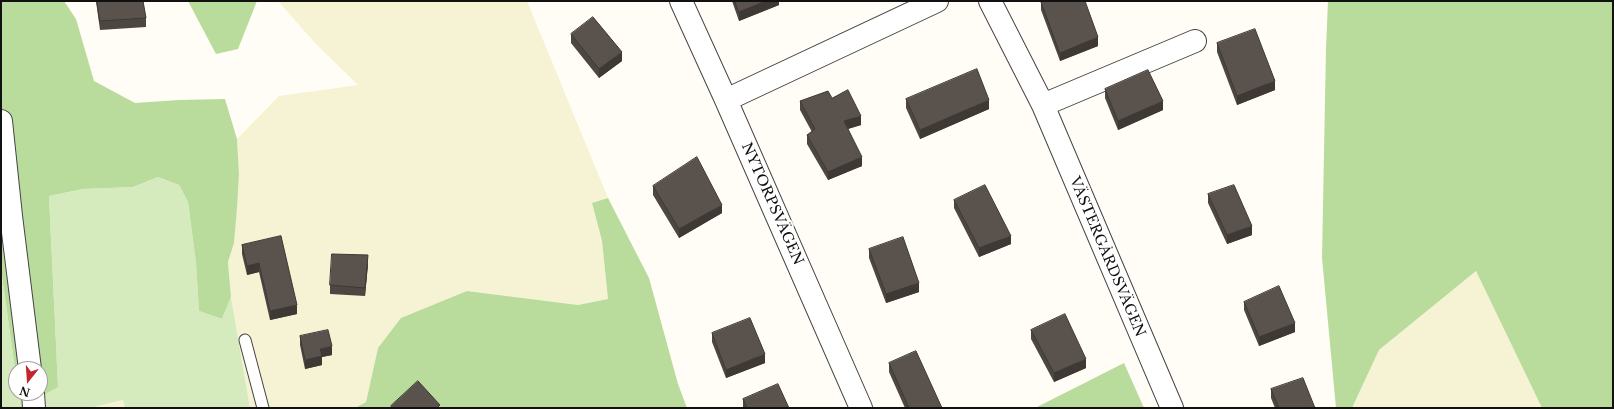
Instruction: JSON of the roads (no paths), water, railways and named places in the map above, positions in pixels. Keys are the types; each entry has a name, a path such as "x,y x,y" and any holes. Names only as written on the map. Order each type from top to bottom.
{"street":[{"name":"NYTORPSVÄGEN","path":"681,1 861,408"},
{"path":"726,100 937,1"},
{"name":"VÄSTERGÅRDSVÄGEN","path":"990,1 1043,105 1172,408"},
{"path":"1043,105 1195,41"},
{"path":"1,121 29,361"}],"lane":[{"path":"246,340 263,408"}]}
